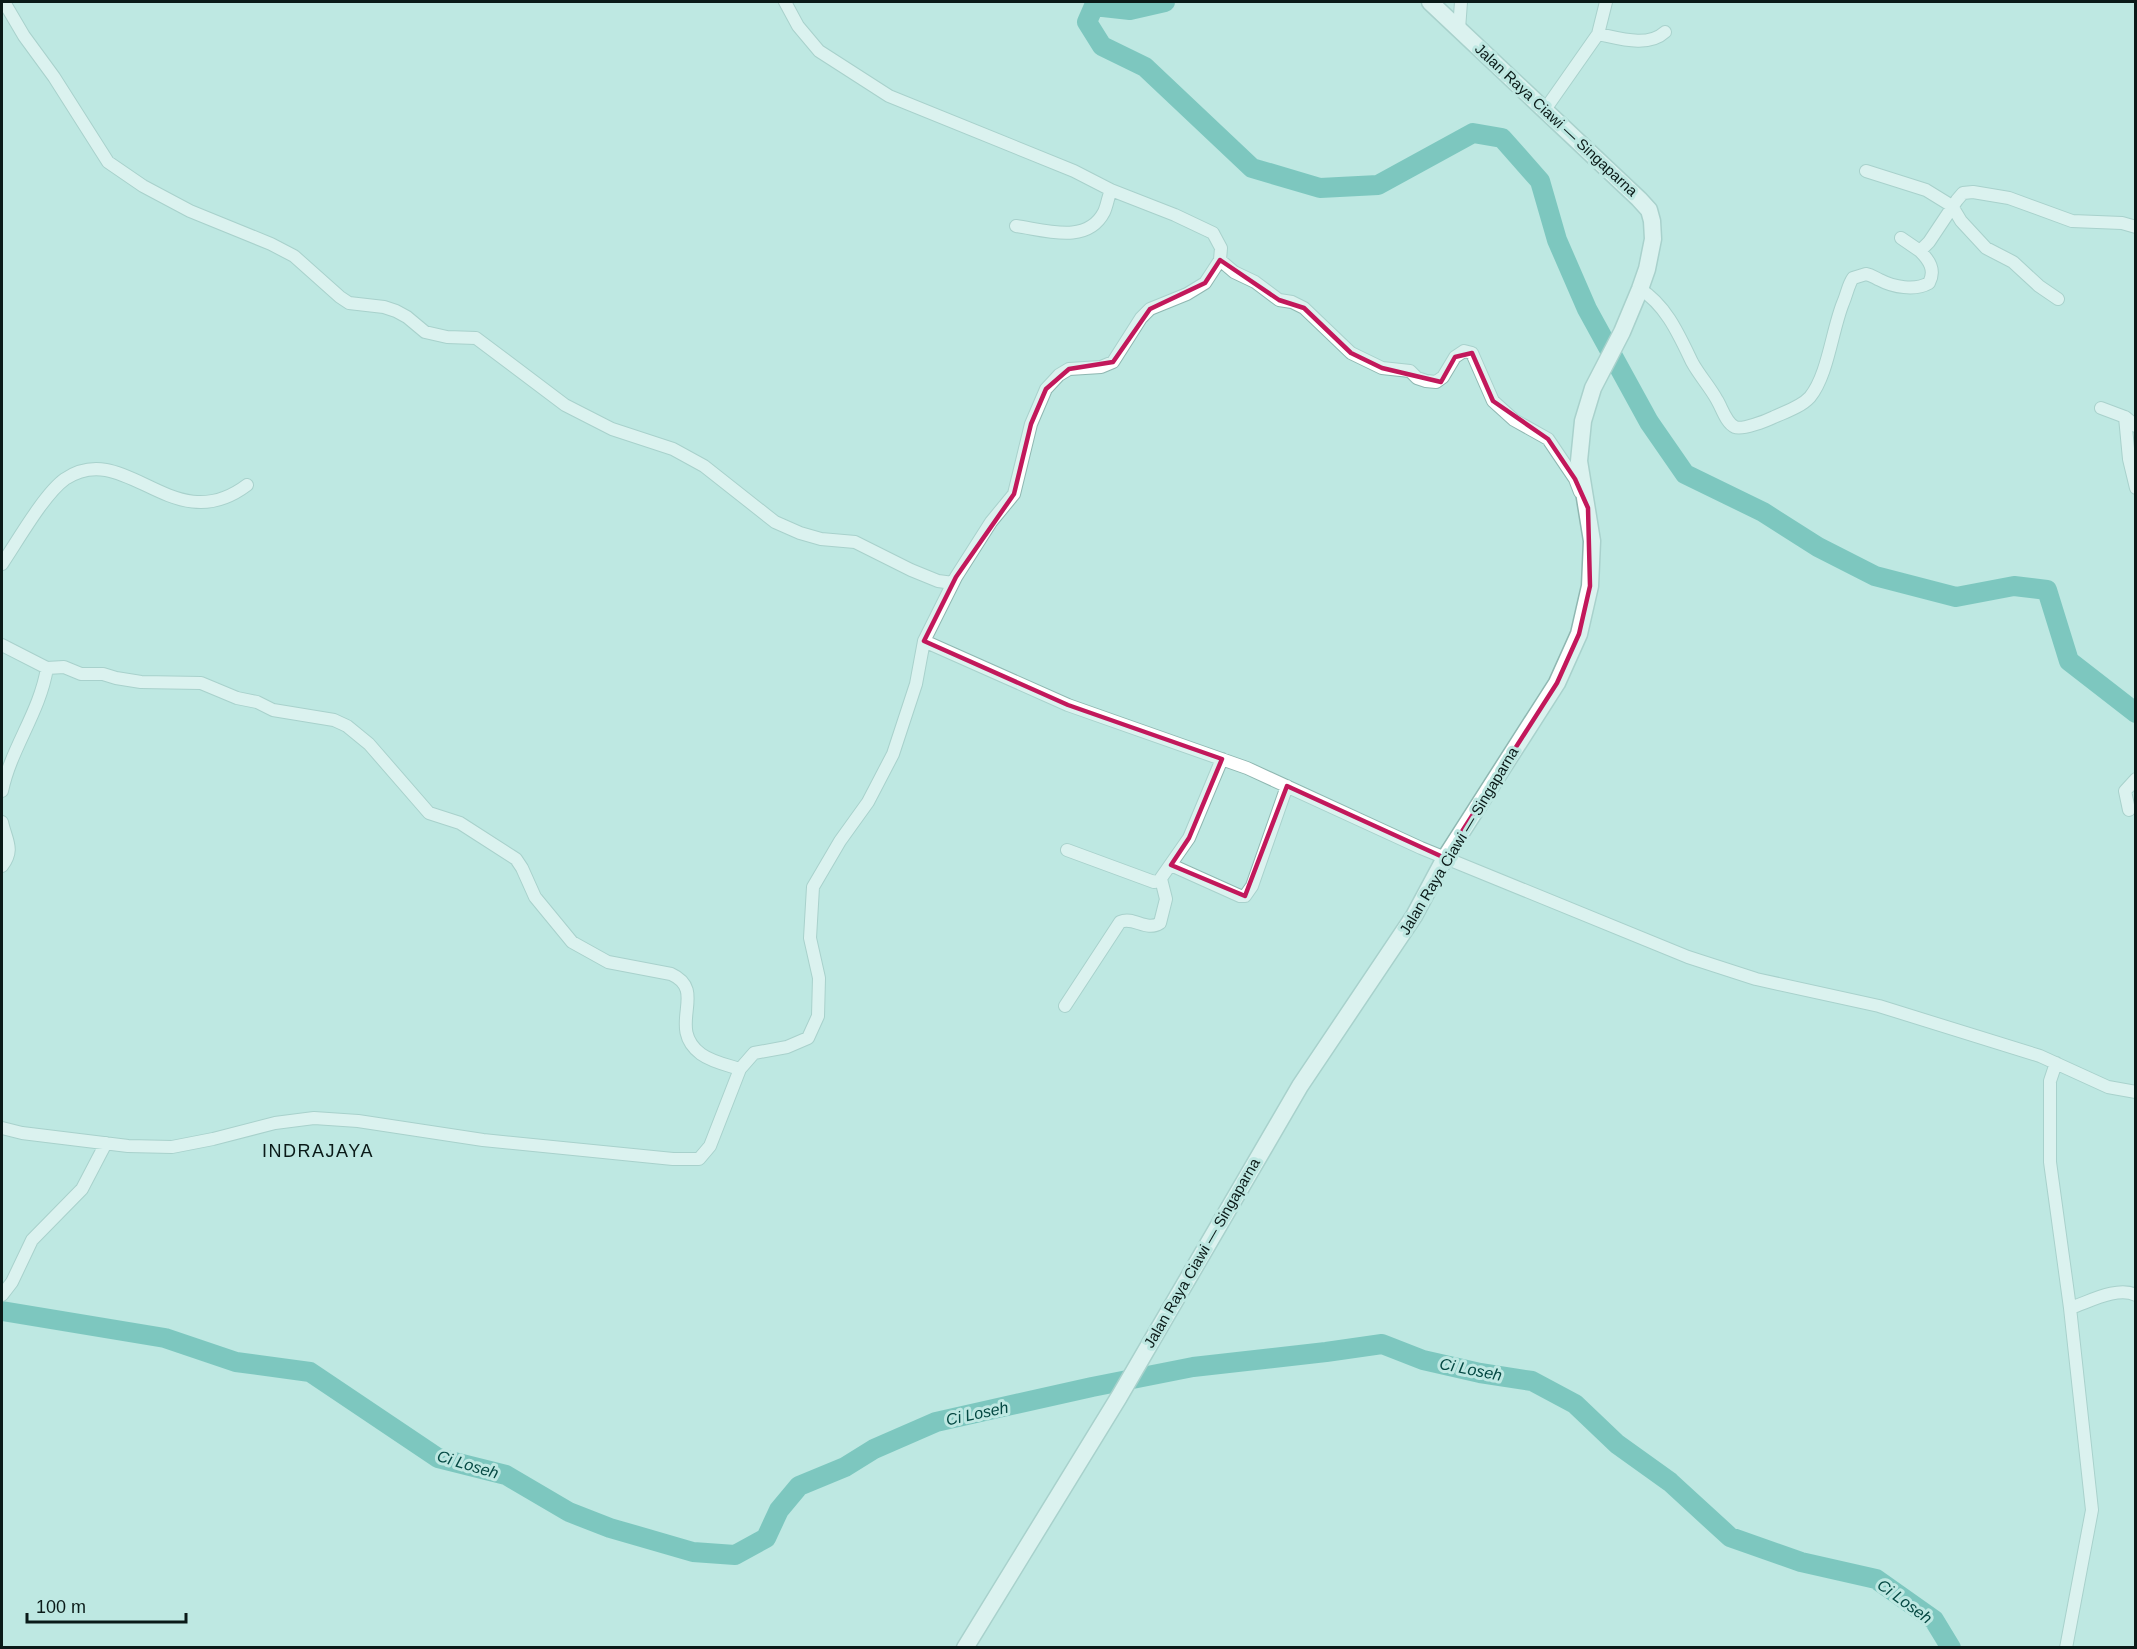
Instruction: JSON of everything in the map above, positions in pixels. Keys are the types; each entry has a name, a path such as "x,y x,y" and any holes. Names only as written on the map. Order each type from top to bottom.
{"main road":[{"name":"Jalan Raya Ciawi — Singaparna","path":"965,1647 1119,1397 1300,1086 1414,916 1445,858 1557,683 1579,634 1590,586 1592,541 1580,461 1583,421 1593,388 1622,332 1647,269 1653,239 1652,221 1649,210 1623,183 1430,2"}],"street":[{"path":"4,2 108,162 143,186 190,211 271,244 294,256 349,303 390,309 407,317 425,332 447,337 476,338 565,405 612,429 673,449 704,466 775,522 800,534 821,539 855,542 911,570 938,581 953,583"},
{"path":"2,1128 128,1146 172,1147 275,1123 314,1118 358,1121 483,1140 673,1159 699,1159 710,1146 740,1069 754,1053 787,1047 808,1038 818,1016 819,978 810,938 813,887 840,841 868,802 894,754 916,684 924,641 953,583 991,522 1014,494 1031,424 1046,388 1069,369 1101,367 1113,362 1141,318 1150,309 1205,283 1220,260 1221,248 1213,233 1175,215 1111,190 1074,171 889,96 819,51 798,26 785,2"},
{"path":"1459,29 1461,2"},
{"path":"1544,111 1598,34 1606,2"},
{"path":"1598,34 1635,40 1655,39 1665,32"},
{"path":"1866,171 1926,190 1952,206 1961,221 1986,248 2013,261 2039,286 2058,299"},
{"path":"1016,226 1061,233 1081,232 1089,229 1104,212 1111,190"},
{"path":"1920,251 1964,193 1973,192 2009,198 2084,223 2122,223 2136,227"},
{"path":"1640,289 1651,296 1665,314 1729,421 1735,427 1740,428 1790,410 1810,396 1828,354 1837,317 1853,278 1866,274 1880,281 1914,287 1929,283 1931,267 1928,259 1901,238"},
{"path":"1220,260 1234,272 1255,282 1279,300 1292,302 1304,308 1351,352 1382,368 1410,371 1417,378 1436,382 1443,377 1455,357 1464,351 1472,353 1492,401 1514,420 1548,439 1575,479 1588,508"},
{"path":"2101,408 2125,417 2136,426"},
{"path":"2125,417 2129,459 2136,488"},
{"path":"2,564 51,492 65,479 81,471 102,469 115,471 169,496 194,502 234,495 247,485"},
{"path":"924,641 1068,705 1222,759 1445,858 1688,957 1756,978 1879,1006 2056,1063 2108,1087 2136,1092"},
{"path":"2,645 47,668 64,667 81,674 103,674 141,682 201,683 237,698 257,702 273,710 334,720 347,726 369,744 429,813 460,824 516,859 535,897 572,942 608,962 671,974 680,978 686,984 688,992 684,1028 692,1045 709,1059 740,1069"},
{"path":"2,791 10,764 39,699 47,668"},
{"path":"1067,850 1154,882 1161,879 1190,838 1222,759"},
{"path":"2129,810 2125,789 2136,780"},
{"path":"1171,865 1240,896 1245,896 1252,886 1287,786"},
{"path":"2,822 9,844 9,853 2,866"},
{"path":"1065,1005 1119,922 1129,920 1149,927 1160,923 1166,899 1161,879"},
{"path":"2056,1063 2050,1081 2050,1162 2070,1308 2092,1510 2066,1647"},
{"path":"2,1295 12,1281 33,1240 82,1189 106,1143"},
{"path":"2070,1308 2117,1292 2136,1295"}],"highlighted area":[{"path":"1220,260 1279,300 1304,308 1351,353 1382,368 1441,382 1455,357 1472,353 1493,401 1548,439 1575,479 1588,508 1590,586 1579,634 1557,683 1445,858 1287,786 1245,896 1171,865 1189,838 1222,759 1068,705 924,641 956,577 1014,494 1031,424 1046,389 1069,369 1113,362 1150,309 1205,283"}],"waterway":[{"path":"1165,2 1130,10 1094,6 1087,22 1102,46 1145,67 1252,168 1320,188 1378,185 1473,133 1502,138 1540,181 1557,240 1587,309 1649,422 1685,474 1763,512 1818,547 1875,576 1956,597 2014,586 2047,590 2069,661 2136,713"},
{"name":"Ci Loseh","path":"2,1311 165,1338 236,1362 310,1372 438,1458 506,1475 569,1512 610,1528 693,1552 735,1555 766,1538 779,1510 799,1486 845,1467 874,1449 936,1422 1193,1367 1382,1344 1423,1360 1480,1373 1532,1381 1575,1404 1617,1444 1670,1482 1730,1537 1801,1562 1876,1579 1934,1620 1951,1648"}],"district":[{"name":"INDRAJAYA","path":"318,1151"}]}
